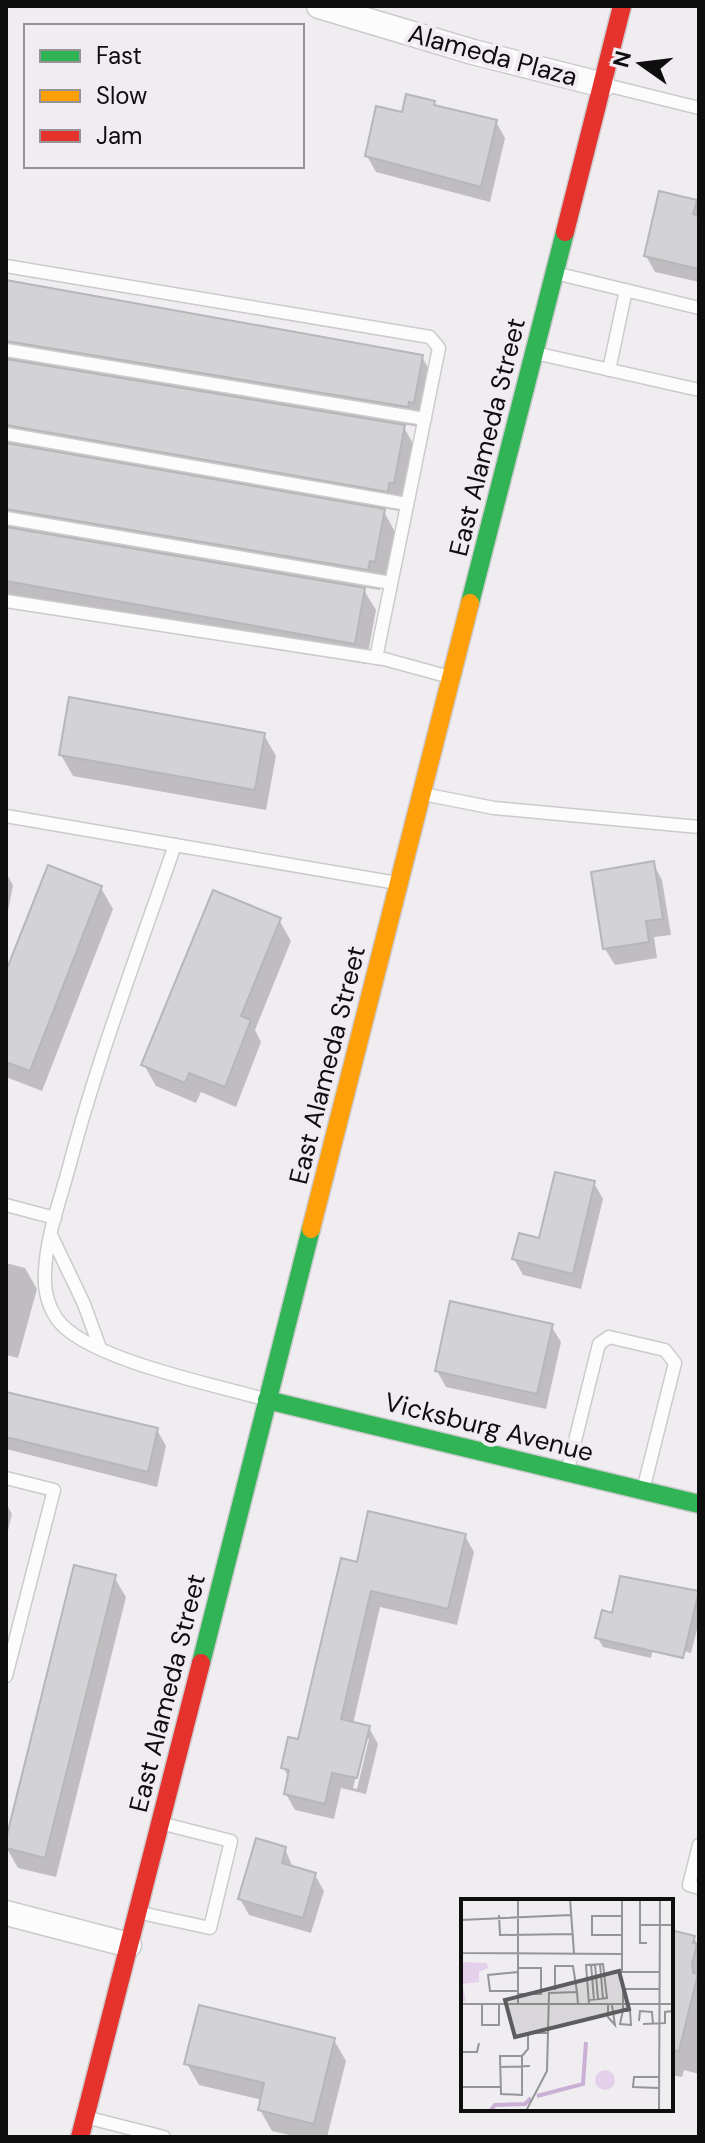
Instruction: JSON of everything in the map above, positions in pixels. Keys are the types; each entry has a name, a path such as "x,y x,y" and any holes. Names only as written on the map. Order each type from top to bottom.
{"street":[{"name":"East Alameda Street","path":"80,2137 622,6"},
{"name":"Alameda Plaza","path":"332,8 473,52 603,85"},
{"name":"Vicksburg Avenue","path":"267,1400 699,1504"},
{"path":"6,1913 129,1945"}],"lane":[{"path":"603,85 699,108"},
{"path":"6,266 430,337 439,348 376,658"},
{"path":"555,273 699,308"},
{"path":"609,370 626,290"},
{"path":"6,350 425,419"},
{"path":"535,353 699,390"},
{"path":"6,434 407,504"},
{"path":"6,518 391,583"},
{"path":"6,601 376,658 453,678"},
{"path":"423,794 494,808 699,827"},
{"path":"6,816 401,884"},
{"path":"175,845 96,1070 51,1235 44,1274 47,1297 58,1320 100,1348 144,1365 267,1400"},
{"path":"6,1205 55,1218"},
{"path":"51,1235 84,1304 100,1348"},
{"path":"567,1472 599,1344 609,1337 665,1350 675,1363 643,1491"},
{"path":"6,1478 54,1490 6,1676"},
{"path":"138,1912 210,1928 231,1841 160,1823"},
{"path":"699,1845 689,1885 699,1888"},
{"path":"86,2117 164,2137"}],"building":[{"path":"406,94 435,101 434,105 497,120 481,187 365,156 376,106 402,112"},
{"path":"659,191 697,200 693,214 699,216 699,269 644,256"},
{"path":"6,280 423,355 414,403 409,402 408,407 6,341"},
{"path":"6,359 405,425 394,483 389,483 388,492 6,425"},
{"path":"6,443 385,509 375,562 370,561 368,570 6,509"},
{"path":"6,527 365,588 355,644 6,581"},
{"path":"69,697 265,733 255,790 59,755"},
{"path":"654,861 663,919 646,921 649,942 603,949 591,872"},
{"path":"48,865 102,886 30,1071 6,1062 6,971"},
{"path":"213,890 281,918 241,1016 251,1020 225,1087 189,1073 185,1083 141,1065"},
{"path":"555,1172 595,1181 573,1274 512,1259 519,1233 539,1238"},
{"path":"450,1301 553,1324 537,1394 435,1371"},
{"path":"6,1392 158,1428 148,1472 6,1437"},
{"path":"368,1511 466,1534 448,1609 371,1591 341,1719 370,1726 357,1778 332,1773 325,1804 284,1794 289,1770 281,1768 288,1737 298,1739 341,1558 357,1562"},
{"path":"74,1565 116,1575 45,1858 6,1848 6,1839"},
{"path":"620,1576 699,1591 683,1658 595,1638 602,1610 612,1613"},
{"path":"256,1838 286,1847 282,1863 316,1873 303,1918 238,1899"},
{"path":"673,1930 695,1936 693,1943 697,1944 692,1964 693,1973 698,1974 679,2051 673,2050"},
{"path":"199,2005 335,2038 314,2124 258,2110 264,2083 184,2064"}],"traffic: fast":[{"path":"470,603 565,232"},
{"path":"201,1663 311,1229"},
{"path":"267,1400 699,1504"}],"traffic: slow":[{"path":"311,1229 470,603"}],"traffic: jam":[{"path":"565,232 622,6"},
{"path":"80,2137 201,1663"}]}
